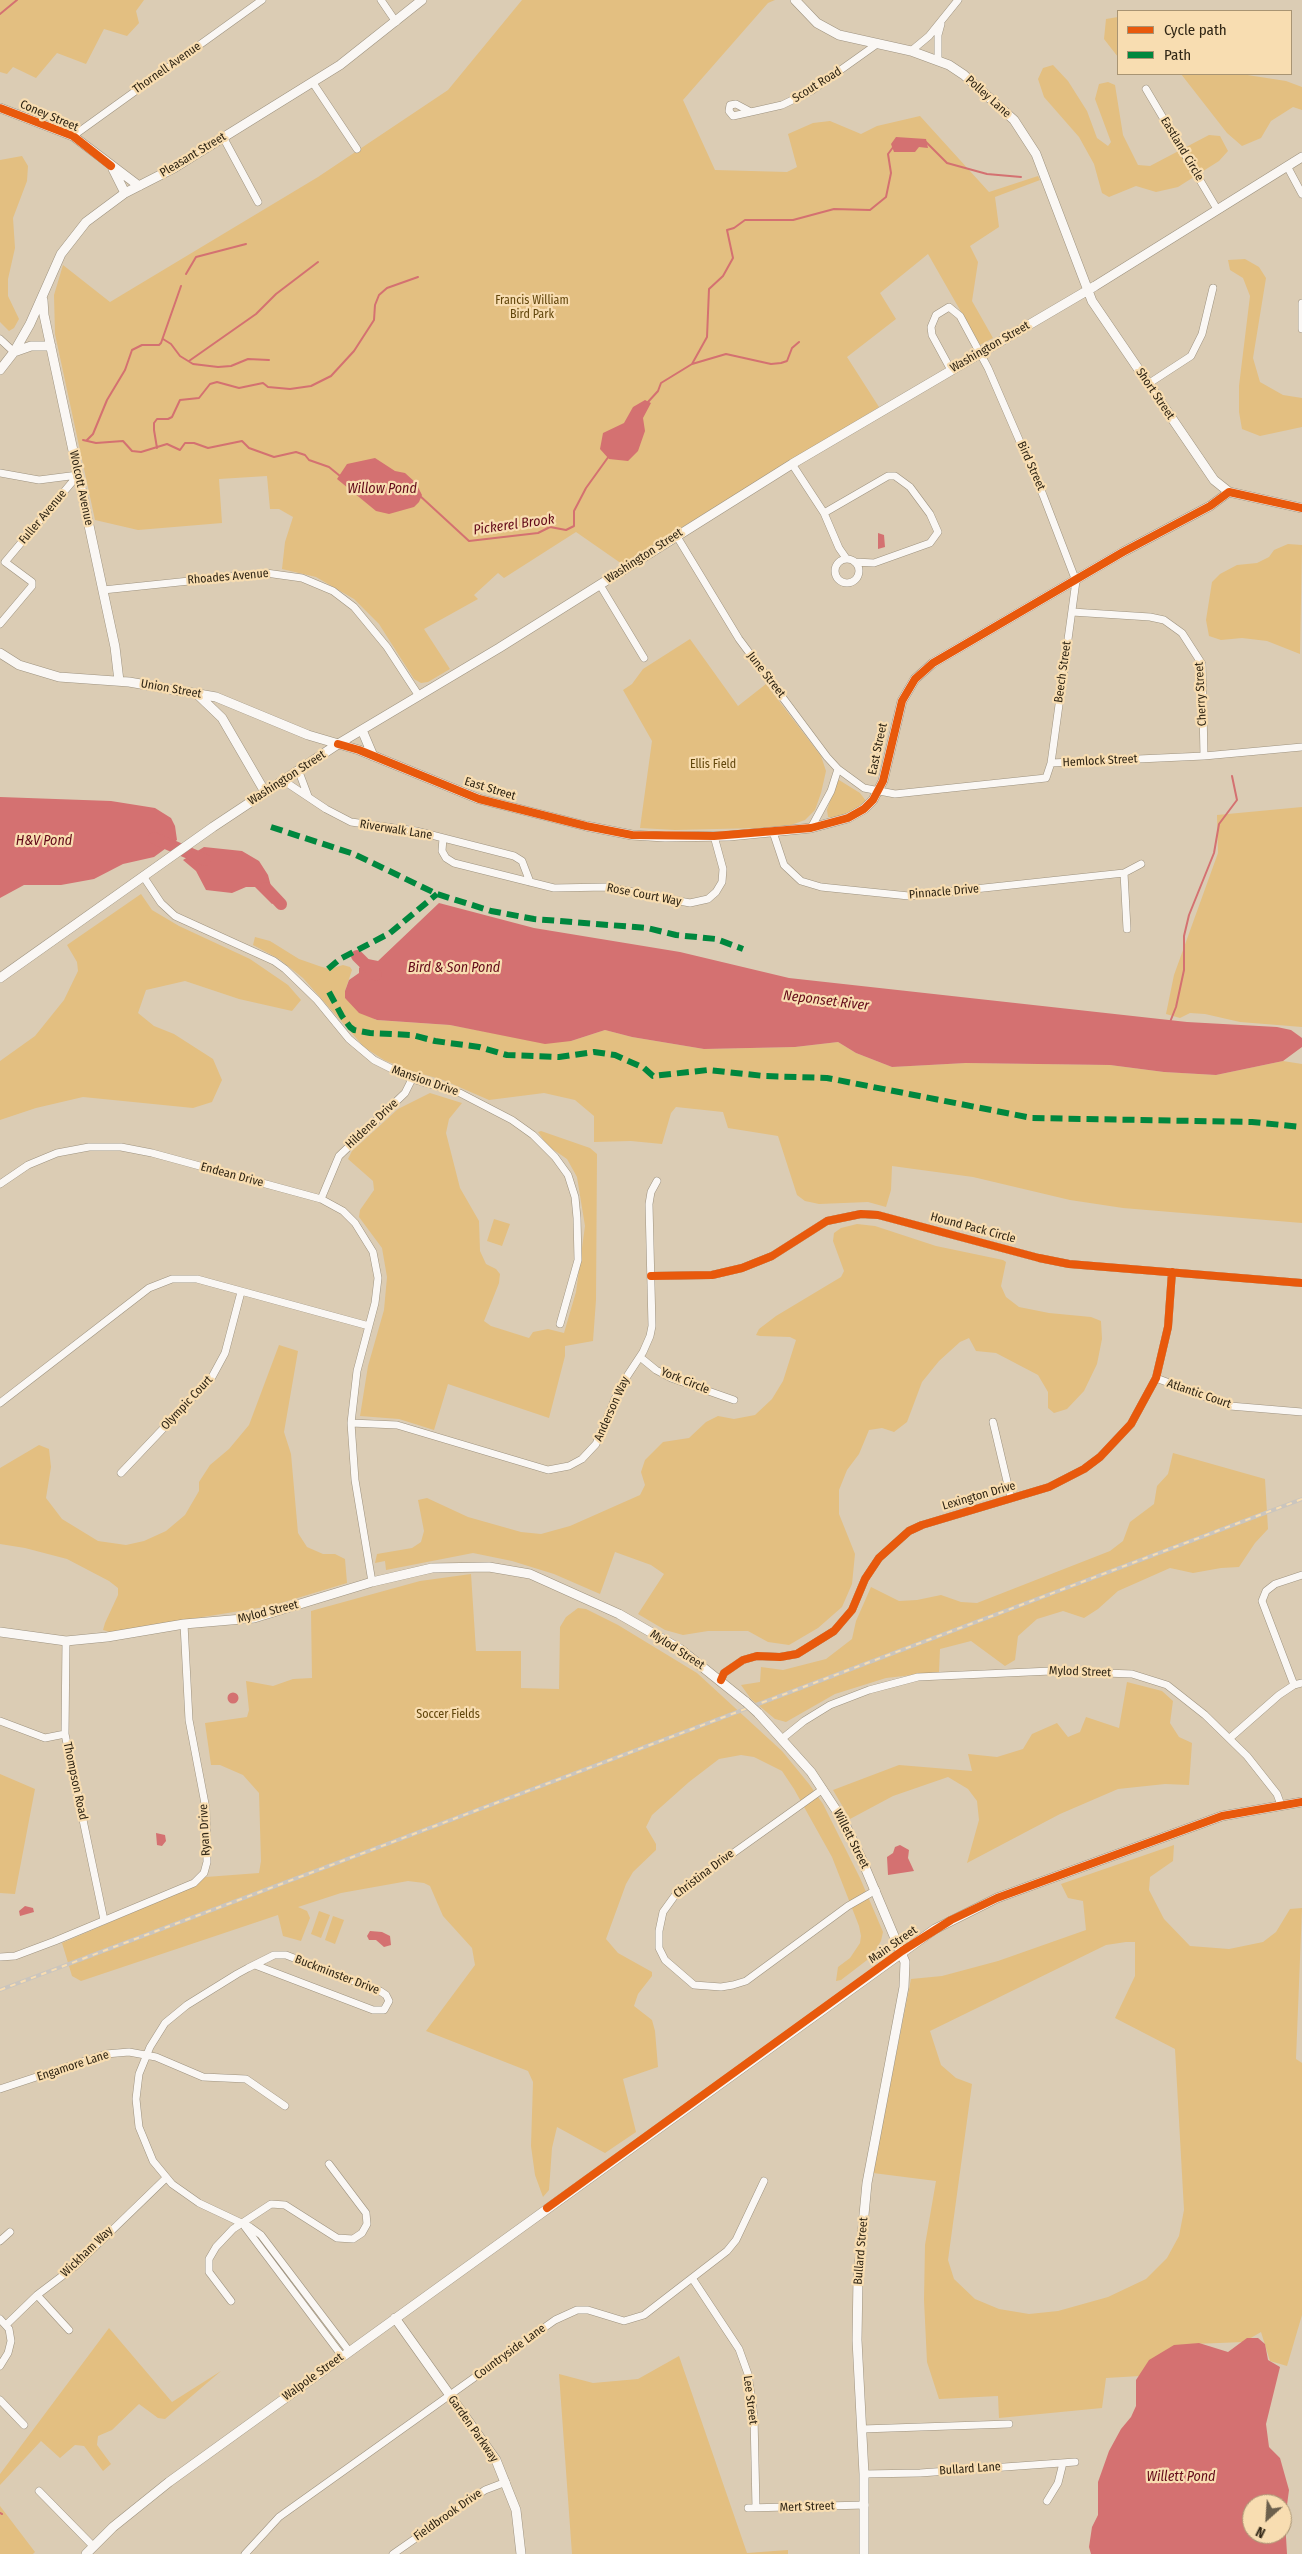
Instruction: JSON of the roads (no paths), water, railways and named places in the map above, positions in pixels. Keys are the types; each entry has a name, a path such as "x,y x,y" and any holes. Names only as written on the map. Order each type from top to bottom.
{"street":[{"name":"Thornell Avenue","path":"73,136 262,0"},
{"path":"381,0 396,22"},
{"name":"Pleasant Street","path":"0,370 14,352 44,295 53,267 68,242 86,222 125,193 223,137 313,82 396,22 422,0"},
{"name":"Polley Lane","path":"795,0 805,12 824,27 839,35 911,51 938,60 964,75 1007,113 1029,140 1083,272 1088,291"},
{"path":"911,51 929,36 958,0"},
{"path":"938,60 938,35 944,16"},
{"name":"Scout Road","path":"751,112 782,105 799,98 859,59 877,44"},
{"path":"313,82 357,149"},
{"name":"Eastland Circle","path":"1146,89 1218,209"},
{"name":"Coney Street","path":"0,108 73,136 139,186"},
{"path":"223,137 258,202"},
{"name":"Washington Street","path":"0,978 204,833 265,792 284,782 338,744 600,585 676,535 792,464 1088,291 1302,157"},
{"name":"Coney Street","path":"111,166 125,193"},
{"path":"1288,166 1302,194"},
{"path":"1148,384 1191,356 1202,334 1213,288"},
{"name":"Short Street","path":"1088,291 1092,301 1214,480 1229,492"},
{"name":"Wolcott Avenue","path":"44,295 44,315 115,647 119,681"},
{"path":"1302,303 1302,329"},
{"name":"Bird Street","path":"951,370 932,335 932,320 941,310 949,308 960,316 979,353 1043,495 1076,581"},
{"path":"0,339 14,352 31,346 51,346"},
{"path":"792,464 824,513 839,548 846,558 856,562 874,563 930,543 938,532 930,514 910,487 896,476 888,476 824,513"},
{"path":"0,473 38,480 78,474"},
{"name":"Fuller Avenue","path":"0,624 32,586 32,582 5,562 78,474"},
{"path":"1229,492 1302,508"},
{"name":"East Street","path":"338,744 373,756 479,799 586,826 632,835 714,836 773,832 811,828 848,818 864,809 879,792 897,716 907,690 915,679 933,663 1123,552 1210,506 1229,492"},
{"name":"June Street","path":"676,535 739,639 838,769 864,788 879,792"},
{"path":"846,558 839,561 835,567 835,574 841,582 848,583 855,580 859,569 856,562"},
{"name":"Rhoades Avenue","path":"103,590 266,573 302,578 332,591 354,606 373,627 419,696"},
{"name":"Beech Street","path":"1051,763 1076,581"},
{"path":"600,585 644,658"},
{"name":"Cherry Street","path":"1072,612 1150,617 1164,620 1182,633 1202,664 1204,756"},
{"name":"Union Street","path":"0,653 19,665 59,677 119,681 216,697 308,735 338,744"},
{"path":"197,694 222,718 265,792"},
{"path":"362,730 373,756"},
{"name":"Hemlock Street","path":"879,792 895,794 1046,778 1051,763 1204,756 1302,747"},
{"path":"811,828 831,791 838,769"},
{"path":"299,772 308,796"},
{"name":"Riverwalk Lane","path":"284,782 326,809 351,822 416,831 514,856 522,861 530,882"},
{"name":"Pinnacle Drive","path":"773,832 784,865 801,881 840,889 909,896 1124,873 1142,864"},
{"name":"Rose Court Way","path":"442,838 442,852 446,858 454,863 554,888 607,887 682,902 701,902 714,894 722,880 723,869 714,836"},
{"path":"1124,873 1127,930"},
{"name":"Mansion Drive","path":"142,876 168,910 198,928 274,961 300,982 360,1049 390,1069 412,1079 460,1093 512,1120 533,1135 555,1157 568,1175 575,1197 578,1260 560,1324"},
{"name":"Hildene Drive","path":"321,1199 340,1156 405,1093 412,1079"},
{"name":"Endean Drive","path":"0,1184 28,1165 58,1153 89,1147 121,1147 152,1153 321,1199 342,1211 355,1223 373,1252 378,1286 357,1371 351,1423 355,1480 372,1582"},
{"name":"Anderson Way","path":"351,1423 397,1425 538,1468 562,1468 582,1459 596,1444 620,1387 640,1357 651,1331 649,1204 651,1192 657,1181"},
{"name":"Hound Pack Circle","path":"651,1276 712,1274 742,1268 772,1256 827,1221 861,1214 878,1215 1056,1261 1302,1283"},
{"name":"Lexington Drive","path":"721,1680 724,1673 743,1660 757,1656 780,1657 796,1654 834,1631 852,1610 868,1574 879,1558 909,1531 922,1525 1049,1487 1084,1469 1100,1457 1131,1424 1156,1378 1168,1327 1172,1272"},
{"path":"0,1403 150,1288 160,1282 172,1279 190,1278 369,1326"},
{"name":"Olympic Court","path":"121,1473 199,1392 217,1370 228,1344 241,1292"},
{"name":"York Circle","path":"640,1357 656,1370 671,1378 734,1400"},
{"name":"Atlantic Court","path":"1156,1378 1230,1406 1302,1412"},
{"path":"993,1422 1011,1498"},
{"name":"Mylod Street","path":"0,1632 66,1641 107,1638 184,1624 254,1618 372,1582 432,1568 458,1566 509,1569 530,1574 596,1602 680,1649 721,1680 783,1738 804,1721 830,1705 887,1685 918,1677 1051,1671 1132,1674 1156,1680 1178,1692 1230,1738 1277,1794 1281,1805"},
{"path":"1230,1738 1279,1695 1298,1684 1262,1601 1266,1591 1275,1584 1302,1575"},
{"name":"Ryan Drive","path":"0,1957 15,1956 47,1944 194,1883 201,1877 207,1867 206,1809 190,1720 184,1624"},
{"name":"Thompson Road","path":"66,1641 65,1734 104,1920"},
{"path":"0,1721 45,1738 65,1734"},
{"name":"Willett Street","path":"783,1738 823,1789 847,1828 902,1951"},
{"name":"Christina Drive","path":"823,1789 676,1894 663,1912 659,1931 659,1948 665,1960 694,1985 721,1987 733,1985 746,1980 848,1906 876,1890"},
{"name":"Main Street","path":"547,2208 902,1951 952,1920 997,1898 1222,1816 1302,1802"},
{"name":"Bullard Street","path":"864,2554 864,2474 857,2340 858,2278 866,2183 904,1987 906,1967 902,1951"},
{"name":"Buckminster Drive","path":"255,1965 373,2010 384,2010 389,2001 386,1994 380,1991 281,1954 274,1955 255,1965 179,2010 160,2031 146,2055 137,2083 137,2117 144,2143 166,2178 194,2200 256,2231 267,2242 346,2354"},
{"name":"Engamore Lane","path":"0,2090 106,2054 122,2052 146,2055 203,2077 246,2079 285,2106"},
{"path":"231,2301 213,2279 208,2265 216,2247 242,2223 271,2204 280,2203 337,2238 348,2240 358,2237 366,2224 366,2213 329,2164"},
{"name":"Wickham Way","path":"6,2325 36,2295 74,2267 166,2178"},
{"name":"Countryside Lane","path":"245,2554 279,2517 565,2314 588,2310 616,2320 633,2319 644,2315 727,2252 736,2240 764,2181"},
{"name":"Walpole Street","path":"86,2554 156,2491 547,2208"},
{"path":"0,2242 10,2232"},
{"name":"Lee Street","path":"692,2278 739,2349 748,2374 754,2416 752,2508"},
{"path":"36,2295 70,2330"},
{"name":"Garden Parkway","path":"395,2318 492,2455 506,2482 516,2510 521,2554"},
{"path":"0,2319 6,2325 10,2335 10,2347 0,2366"},
{"path":"0,2400 24,2425"},
{"path":"862,2429 1009,2424"},
{"name":"Bullard Lane","path":"864,2474 920,2473 1076,2462"},
{"path":"1048,2501 1058,2483 1063,2463"},
{"name":"Fieldbrook Drive","path":"394,2554 485,2490 506,2482"},
{"path":"39,2491 93,2546"},
{"name":"Mert Street","path":"752,2508 865,2505"}],"water":[{"path":"896,137 926,139 928,148 919,147 915,152 894,152 891,144"},
{"path":"645,400 651,403 643,418 645,431 638,451 628,461 609,459 600,449 603,433 624,423 633,407"},
{"name":"Willow Pond","path":"375,458 395,471 405,473 416,483 422,495 414,507 389,514 376,511 337,479 347,464"},
{"path":"878,533 884,535 885,547 878,549"},
{"name":"H&V Pond","path":"0,797 111,801 155,808 171,818 175,826 177,840 154,857 123,864 94,879 61,885 24,885 0,898"},
{"path":"204,847 242,851 259,861 268,875 272,890 282,897 272,904 255,887 246,887 232,893 206,890 196,871 183,860"},
{"name":"Bird & Son Pond","path":"439,903 534,928 680,952 789,978 1187,1022 1277,1027 1291,1030 1302,1038 1302,1047 1283,1061 1216,1075 1164,1072 1110,1065 966,1063 892,1067 856,1053 838,1042 795,1047 704,1049 632,1037 605,1030 571,1041 545,1044 450,1025 377,1020 359,1013 345,998 345,991 349,980 359,973 359,968 368,959 378,961"},
{"path":"233,1692 239,1698 233,1704 227,1698"},
{"path":"156,1833 165,1835 166,1841 162,1846 157,1845"},
{"path":"900,1845 909,1850 908,1858 914,1871 888,1875 887,1857 893,1853 895,1847"},
{"path":"25,1906 33,1908 34,1912 20,1916 19,1911"},
{"path":"370,1931 382,1932 390,1936 391,1945 384,1947 376,1940 369,1940 367,1936"},
{"name":"Willett Pond","path":"1247,2338 1258,2338 1265,2344 1268,2360 1280,2367 1266,2424 1269,2447 1280,2458 1288,2494 1242,2494 1242,2544 1286,2544 1287,2554 1091,2554 1089,2547 1092,2527 1098,2515 1098,2482 1109,2451 1136,2406 1136,2380 1149,2360 1174,2345 1199,2343 1228,2352"}],"waterway":[{"path":"0,14 17,0"},
{"name":"Pickerel Brook","path":"926,142 947,163 987,174 1021,177"},
{"name":"Pickerel Brook","path":"648,402 658,391 661,383 692,364 707,337 709,289 723,276 733,258 727,230 734,228 745,220 793,220 834,209 870,210 886,197 891,173 888,154 894,146"},
{"path":"186,274 196,257 246,244"},
{"path":"189,361 256,314 276,294 318,262"},
{"path":"157,448 154,430 154,423 157,419 172,417 180,400 199,398 210,384 217,382 239,388 263,383 268,387 290,389 311,386 331,376 354,351 374,320 375,305 379,295 387,288 418,277"},
{"path":"87,440 93,434 107,400 125,370 132,350 142,345 159,345 161,343 181,286"},
{"path":"163,339 171,344 180,356 193,364 218,367 231,366 248,359 269,360"},
{"path":"692,364 726,354 771,364 781,363 787,361 792,348 799,342"},
{"name":"Pickerel Brook","path":"83,440 96,443 123,441 132,451 141,452 167,444 180,450 185,443 194,443 208,448 242,441 249,448 274,457 296,452 305,455 309,460 329,467 340,476"},
{"name":"Pickerel Brook","path":"419,495 469,541 538,533 550,527 566,530 574,526 574,511 586,488 609,456"},
{"path":"1170,1022 1176,1007 1184,970 1184,936 1189,915 1214,853 1219,824 1237,800 1232,776"},
{"name":"Neponset River","path":"154,838 205,860"},
{"name":"Neponset River","path":"266,888 281,904"},
{"name":"Neponset River","path":"357,956 376,975"}],"railway":[{"path":"0,1990 1302,1499"}],"park label":[{"name":"Francis William Bird Park","path":"532,308"},
{"name":"Ellis Field","path":"713,765"},
{"name":"Soccer Fields","path":"448,1715"}]}
